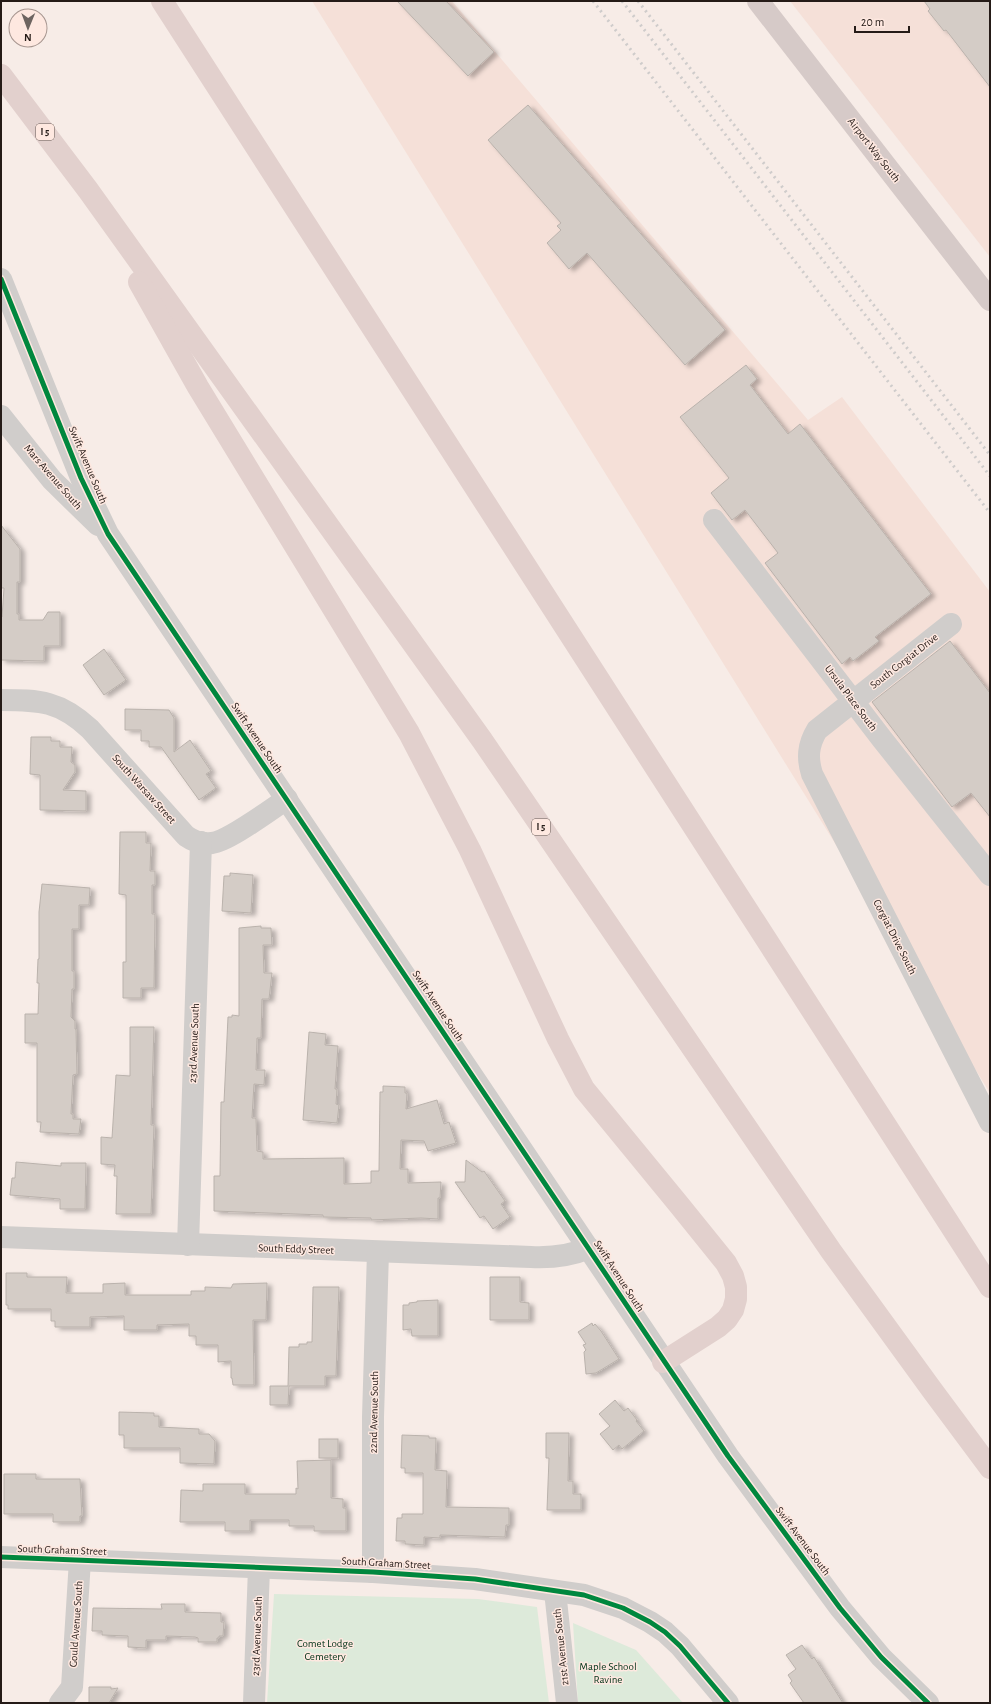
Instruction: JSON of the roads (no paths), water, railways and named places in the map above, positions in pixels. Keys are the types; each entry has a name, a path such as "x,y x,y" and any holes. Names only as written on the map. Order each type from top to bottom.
{"highway":[{"path":"162,1 990,1287"},
{"name":"I 5","path":"1,75 88,190 482,740 831,1251 990,1468"},
{"path":"88,190 198,387 409,733 470,850 558,1039 584,1089 708,1240 726,1263 733,1276 736,1287 736,1299 727,1319 718,1327 663,1362"},
{"path":"972,1258 990,1277"}],"main road":[{"name":"Airport Way South","path":"758,1 990,300"}],"street":[{"name":"Swift Avenue South","path":"1,279 81,478 108,534 589,1248 663,1362 728,1456 840,1608 881,1657 928,1703"},
{"name":"Mars Avenue South","path":"1,416 52,480 108,534"},
{"name":"Ursula Place South","path":"714,520 990,875"},
{"name":"South Corgiat Drive","path":"809,749 817,730 951,624"},
{"name":"South Warsaw Street","path":"1,700 27,700 47,703 60,707 77,717 90,729 186,836 201,842"},
{"name":"Corgiat Drive South","path":"809,749 808,762 812,774 990,1122"},
{"path":"201,842 212,843 225,839 287,799"},
{"name":"23rd Avenue South","path":"188,1245 201,842"},
{"name":"South Eddy Street","path":"1,1237 552,1258 567,1256 589,1248"},
{"name":"22nd Avenue South","path":"373,1572 374,1417 378,1252"},
{"name":"South Graham Street","path":"1,1557 373,1572 475,1579 584,1595 623,1608 650,1622 665,1632 680,1646 728,1703"},
{"name":"Gould Avenue South","path":"68,1698 80,1560"},
{"name":"23rd Avenue South","path":"254,1703 259,1568"},
{"name":"21st Avenue South","path":"556,1591 567,1703"}],"railway":[{"path":"593,1 990,513"},
{"path":"622,1 990,476"},
{"path":"638,1 990,455"}],"park label":[{"name":"Comet Lodge Cemetery","path":"325,1649"},
{"name":"Maple School Ravine","path":"608,1672"}]}
